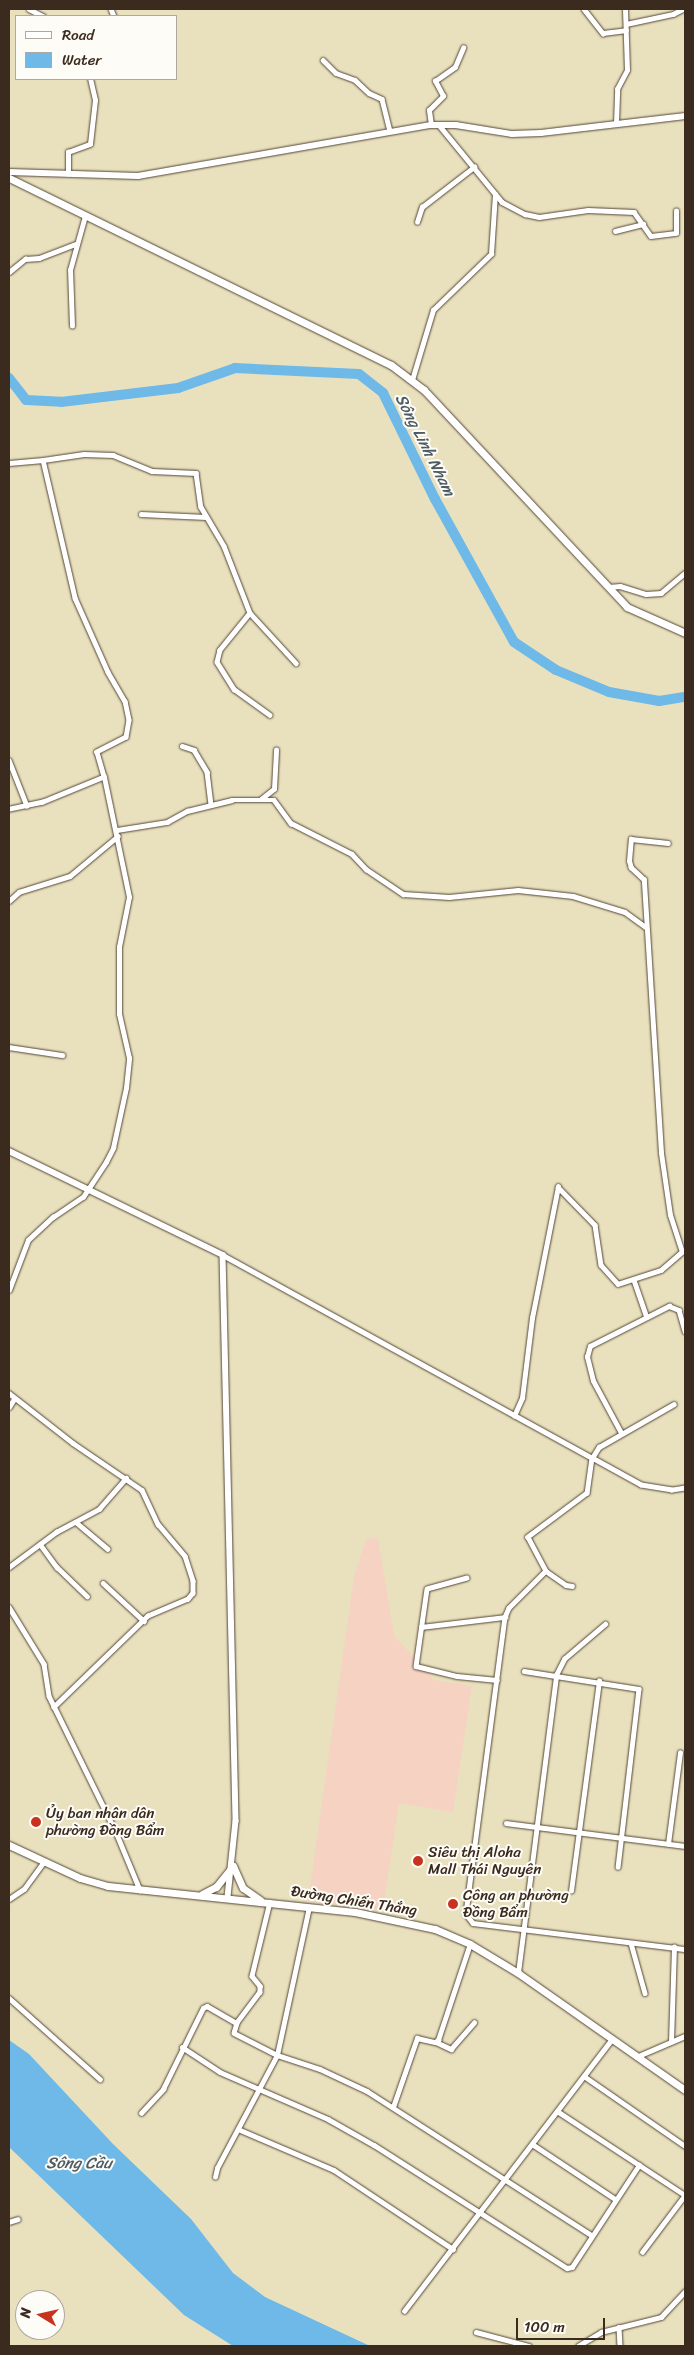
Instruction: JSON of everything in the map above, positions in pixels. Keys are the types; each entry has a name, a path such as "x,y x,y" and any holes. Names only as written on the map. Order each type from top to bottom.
{"main road":[{"path":"9,178 391,365 412,380 627,607 685,633"},
{"name":"Đường Chiến Thắng","path":"9,1845 93,1882 141,1892 228,1897 309,1907 404,1920 435,1929 470,1944 518,1973 611,2040 685,2090"},
{"path":"201,1895 216,1887 233,1866 243,1888 266,1902"}],"street":[{"path":"29,9 41,15"},
{"path":"584,9 603,33 626,30"},
{"path":"616,124 617,89 628,70 625,9"},
{"path":"626,24 673,14 683,9"},
{"path":"432,125 430,108 443,96 435,81 454,67 463,48"},
{"path":"323,60 336,73 355,80 369,93 382,99 390,131"},
{"path":"68,174 68,152 90,144 95,100 90,80"},
{"path":"9,172 110,177 160,174 390,131 432,125 512,134 685,116"},
{"path":"439,125 495,194 510,207 531,216 588,210 634,212 651,236 674,234 676,211"},
{"path":"417,222 422,207 474,167"},
{"path":"412,380 433,310 491,254 495,194"},
{"path":"72,326 70,270 85,216"},
{"path":"615,231 643,224"},
{"path":"9,272 25,259 39,258 76,244"},
{"path":"9,463 84,454 113,455 152,471 196,473 199,499 206,517 224,546 250,612 296,663"},
{"path":"9,1290 31,1236 88,1190 113,1148 129,1065 118,999 120,947 129,897 117,830 97,752 128,734 127,706 105,666 76,598 43,460"},
{"path":"141,514 206,517"},
{"path":"607,587 620,586 646,594 661,593 685,573"},
{"path":"250,612 220,650 217,662 234,690 270,715"},
{"path":"182,746 194,750 207,772 211,805"},
{"path":"261,799 274,789 276,750"},
{"path":"9,760 28,806"},
{"path":"9,809 28,806 104,777"},
{"path":"117,830 167,822 187,811 232,800 261,799 276,801 290,823 352,854 366,869 403,894 449,897 518,890 573,896 625,912 646,927"},
{"path":"9,901 19,892 70,876 118,836"},
{"path":"514,1416 522,1398 532,1318 558,1188 595,1225 599,1260 605,1271 618,1284 634,1280 666,1267 682,1252 670,1215 661,1153 643,877 629,865 629,840 668,843"},
{"path":"9,1047 62,1055"},
{"path":"9,1151 223,1255 641,1485 672,1490 685,1488"},
{"path":"223,1255 236,1811 233,1866 228,1897"},
{"path":"634,1280 647,1316"},
{"path":"621,1433 593,1381 588,1349 593,1342 647,1316 674,1307 681,1315 685,1330"},
{"path":"9,1393 14,1399 31,1407 74,1443 126,1478 145,1494 158,1524 185,1556 193,1581 193,1593 188,1599 160,1609 144,1621 54,1707"},
{"path":"9,1407 14,1399"},
{"path":"572,1586 546,1571 528,1537 587,1493 592,1458 599,1447 674,1404"},
{"path":"9,1567 56,1532 77,1523 106,1503 126,1478"},
{"path":"77,1523 108,1549"},
{"path":"40,1544 57,1567 87,1596"},
{"path":"546,1571 505,1617 466,1914 473,1922 523,1930 685,1949"},
{"path":"467,1578 427,1589 415,1663 418,1668 497,1680"},
{"path":"103,1582 144,1621"},
{"path":"9,1606 44,1664 47,1689 54,1707 116,1832 141,1892"},
{"path":"421,1627 505,1617"},
{"path":"518,1973 556,1675 564,1659 606,1624"},
{"path":"524,1671 634,1686 641,1693 618,1867"},
{"path":"571,1892 599,1681"},
{"path":"668,1844 680,1753"},
{"path":"506,1824 685,1846"},
{"path":"9,1899 24,1889 44,1861"},
{"path":"266,1902 252,1976 260,1986 260,1992 237,2022 234,2033 277,2055 320,2069 367,2090 592,2235"},
{"path":"215,2177 217,2168 277,2055 309,1907"},
{"path":"631,1943 645,1993"},
{"path":"436,2042 470,1944"},
{"path":"671,2042 674,1948"},
{"path":"9,1998 100,2080"},
{"path":"141,2114 163,2089 182,2047 205,2006 237,2022"},
{"path":"392,2107 417,2038 436,2042 450,2049 474,2023"},
{"path":"636,2057 685,2036"},
{"path":"404,2311 611,2040"},
{"path":"182,2047 220,2072 258,2091 328,2119 567,2268 572,2267 639,2164"},
{"path":"584,2076 685,2146"},
{"path":"557,2111 685,2195 642,2252"},
{"path":"238,2129 334,2170 453,2249"},
{"path":"532,2144 615,2200"},
{"path":"9,2222 18,2219"},
{"path":"578,2346 596,2334 661,2317 685,2290"},
{"path":"619,2327 620,2346"},
{"path":"476,2332 529,2346"}],"shaded area":[{"path":"378,1538 394,1635 434,1680 472,1686 453,1812 399,1803 383,1910 308,1901 354,1577 366,1539"}],"water":[{"name":"Sông Cầu","path":"9,2040 29,2054 113,2144 191,2219 233,2273 265,2297 370,2346 233,2346 184,2315 9,2147"}],"waterway":[{"name":"Sông Linh Nham","path":"9,378 26,400 61,402 178,388 235,368 359,374 383,393 435,499 514,642 556,670 609,692 659,701 685,697"}],"place":[{"name":"Ủy ban nhân dân phường Đồng Bẩm","path":"36,1822"},
{"name":"Siêu thị Aloha Mall Thái Nguyên","path":"418,1861"},
{"name":"Công an phường Đồng Bẩm","path":"453,1904"}]}
